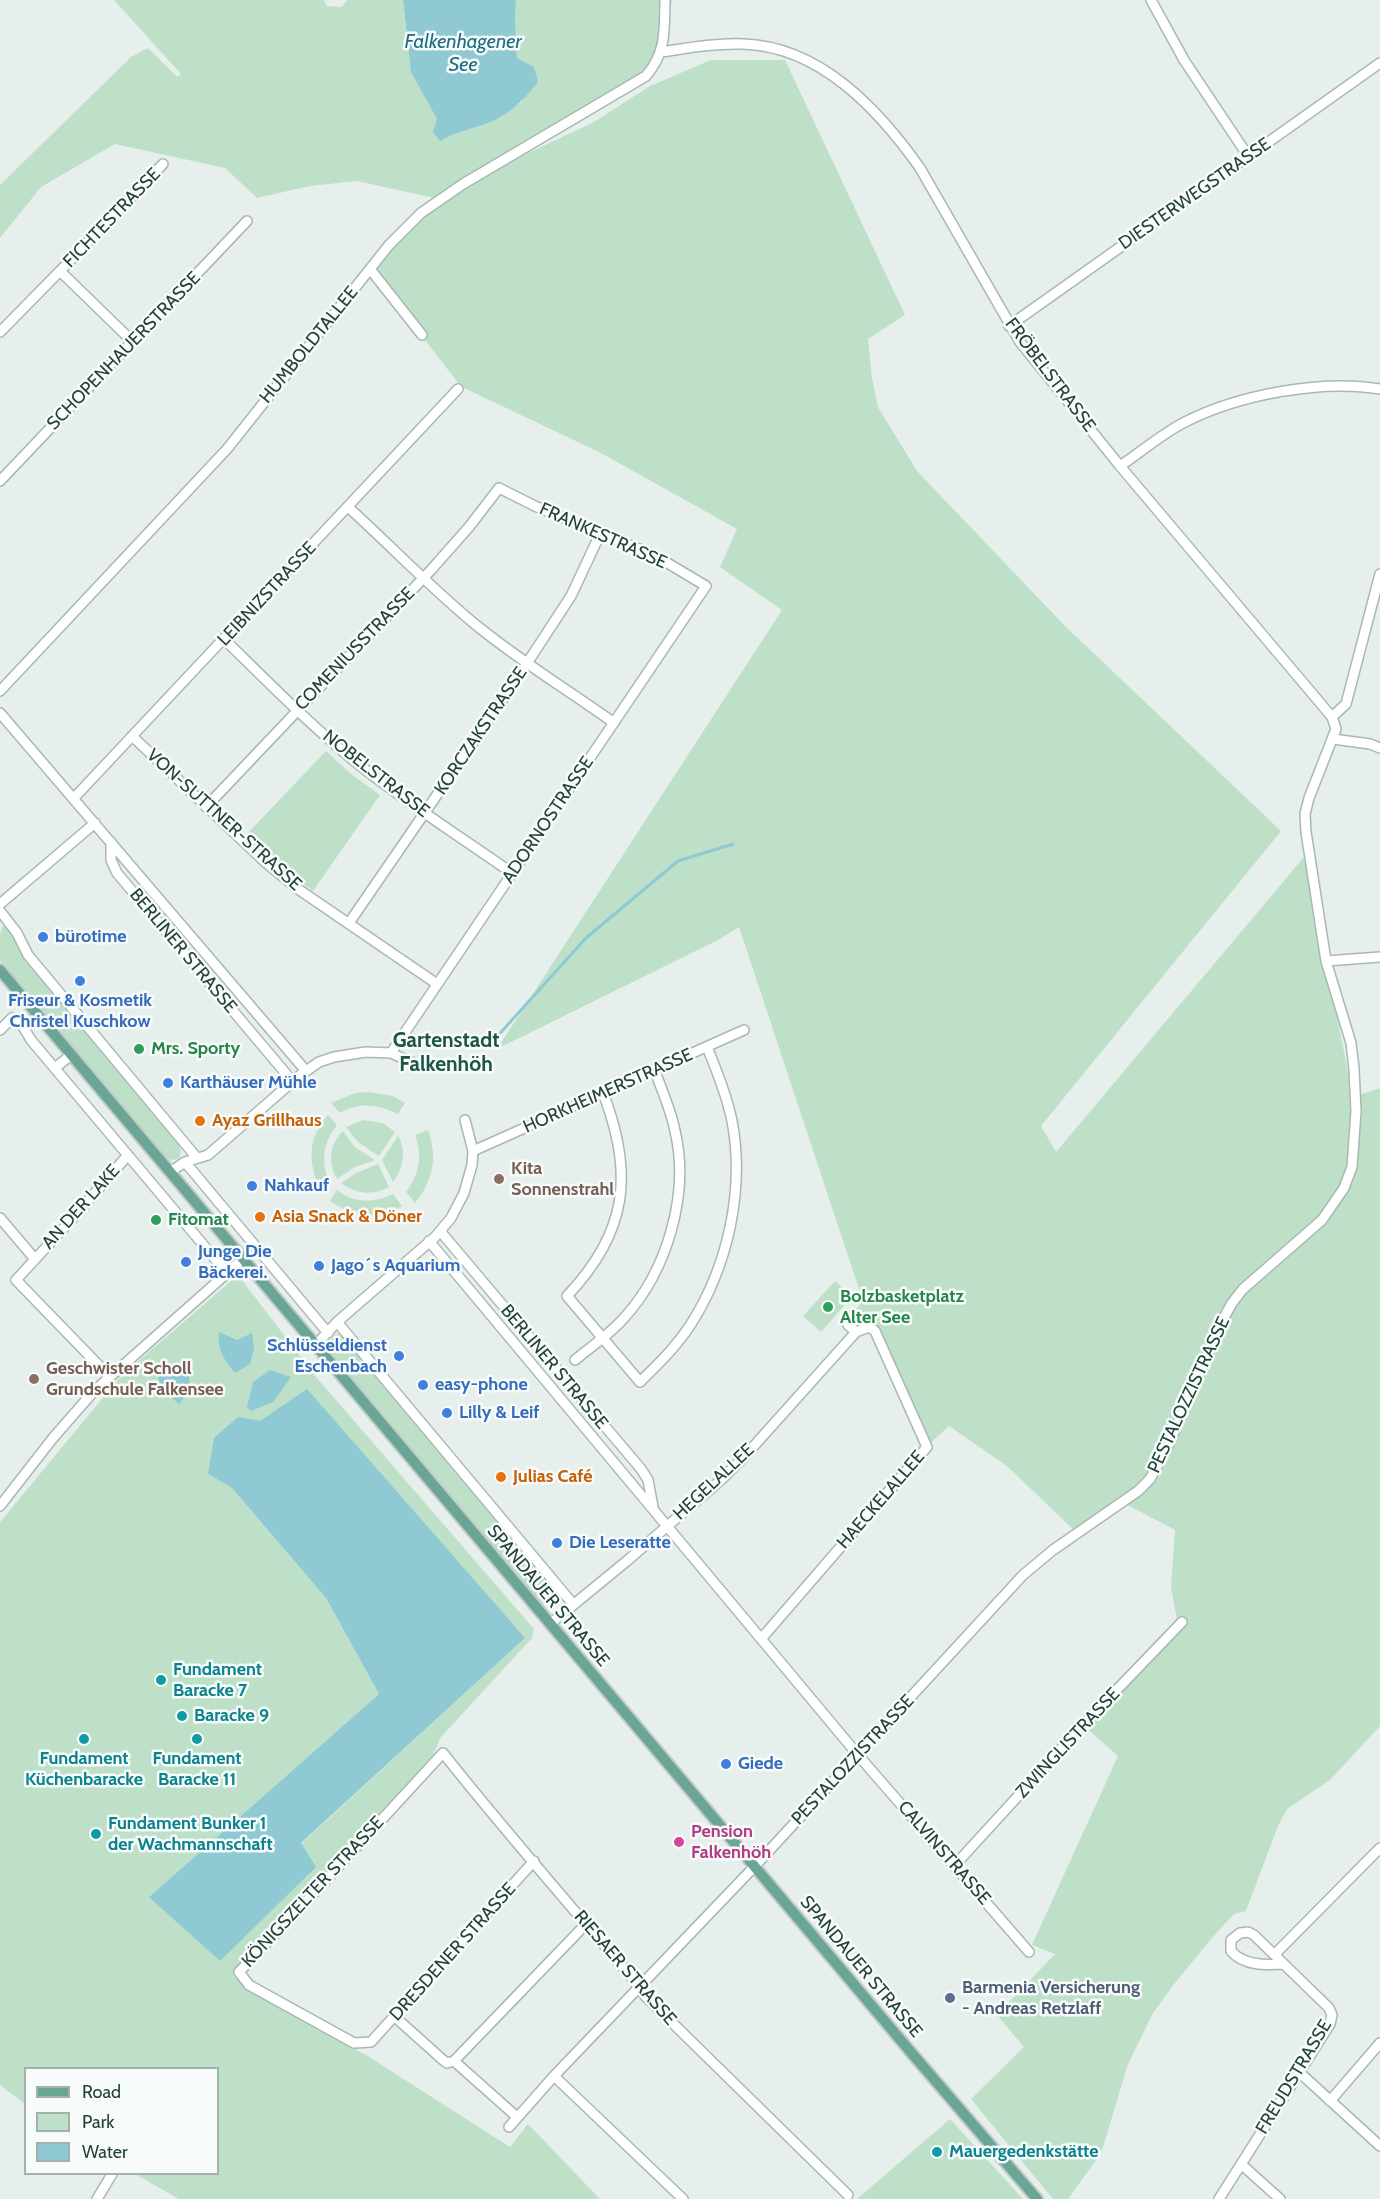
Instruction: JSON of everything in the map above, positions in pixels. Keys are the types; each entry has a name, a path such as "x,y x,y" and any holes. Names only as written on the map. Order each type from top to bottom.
{"main road":[{"name":"SPANDAUER STRASSE","path":"0,970 1036,2199"}],"street":[{"path":"661,52 665,0"},
{"path":"1151,0 1184,60 1248,156"},
{"name":"FRÖBELSTRASSE","path":"661,52 744,44 777,49 814,65 852,90 905,146 920,168 1023,346 1120,466 1332,717"},
{"name":"HUMBOLDTALLEE","path":"0,691 226,449 389,245 421,213 463,184 646,76 661,52"},
{"name":"DIESTERWEGSTRASSE","path":"1010,326 1380,63"},
{"name":"FICHTESTRASSE","path":"0,332 164,164"},
{"name":"SCHOPENHAUERSTRASSE","path":"0,481 247,221"},
{"path":"370,269 422,335"},
{"name":"FICHTESTRASSE","path":"60,271 134,342"},
{"path":"1120,466 1185,422 1246,399 1305,388 1366,386 1380,388"},
{"name":"LEIBNIZSTRASSE","path":"74,798 458,388"},
{"name":"FRANKESTRASSE","path":"499,488 537,507 654,555 706,586"},
{"name":"COMENIUSSTRASSE","path":"206,807 423,579 469,527 499,488"},
{"path":"348,507 423,579 476,625 526,664 614,723"},
{"name":"KORCZAKSTRASSE","path":"349,923 526,664 580,579 600,532"},
{"path":"1332,717 1346,704 1380,574"},
{"name":"ADORNOSTRASSE","path":"391,1053 706,586"},
{"name":"NOBELSTRASSE","path":"224,639 361,766 424,813 512,873"},
{"name":"BERLINER STRASSE","path":"0,713 306,1071"},
{"name":"PESTALOZZISTRASSE","path":"509,2127 554,2076 755,1866 1023,1575 1053,1550 1138,1491 1150,1479 1168,1446 1221,1323 1232,1303 1243,1289 1313,1230 1336,1202 1352,1167 1355,1132 1354,1069 1351,1043 1326,961 1305,814 1309,798 1333,740 1336,729 1332,717"},
{"name":"VON-SUTTNER-STRASSE","path":"132,736 264,861 298,889 437,984"},
{"path":"1333,740 1370,744 1380,748"},
{"path":"0,904 95,823"},
{"name":"BERLINER STRASSE","path":"111,842 111,860 117,873 293,1082"},
{"path":"0,911 17,933 28,955 197,1158"},
{"path":"1326,961 1380,957"},
{"path":"0,1030 12,1018 22,1025 31,1040 227,1273"},
{"name":"HORKHEIMERSTRASSE","path":"473,1151 744,1030"},
{"path":"603,1093 619,1145 622,1170 619,1206 608,1239 599,1256 584,1278 567,1296 640,1382 674,1347 702,1306 721,1261 733,1209 732,1120 707,1047"},
{"path":"170,1172 185,1162 208,1155 319,1062 351,1053 366,1052 391,1053 418,1065"},
{"path":"55,1068 71,1055"},
{"path":"575,1360 624,1318 651,1280 666,1248 677,1204 679,1157 676,1133 668,1104 655,1071"},
{"path":"316,1345 337,1322 440,1231 451,1218 464,1194 472,1165 473,1151 465,1120"},
{"name":"AN DER LAKE","path":"110,1377 16,1280 128,1155"},
{"path":"185,1162 328,1333"},
{"name":"AN DER LAKE","path":"0,1218 34,1258"},
{"name":"BERLINER STRASSE","path":"440,1231 641,1469 648,1480 654,1509"},
{"name":"BERLINER STRASSE","path":"429,1241 858,1755"},
{"path":"0,1506 81,1405 243,1259"},
{"name":"SPANDAUER STRASSE","path":"337,1322 573,1604"},
{"name":"HAECKELALLEE","path":"761,1639 927,1446 875,1331 869,1327 852,1328"},
{"name":"HEGELALLEE","path":"550,1624 667,1526 744,1457 852,1328"},
{"name":"ZWINGLISTRASSE","path":"955,1865 1083,1725 1182,1622"},
{"name":"RIESAER STRASSE","path":"442,1753 639,1988 848,2195"},
{"name":"KÖNIGSZELTER STRASSE","path":"371,2042 354,2043 249,1985 239,1972 442,1753"},
{"name":"CALVINSTRASSE","path":"858,1755 1029,1953"},
{"path":"1275,1954 1378,1853"},
{"name":"DRESDENER STRASSE","path":"371,2042 534,1861"},
{"path":"395,2018 447,2063 454,2061 586,1924"},
{"name":"FREUDSTRASSE","path":"1219,2199 1330,2024 1332,2015 1329,2008 1275,1954 1254,1935 1248,1932 1240,1933 1231,1940 1231,1951 1237,1958 1255,1963 1284,1964"},
{"path":"1330,2101 1380,2043"},
{"path":"454,2061 517,2117"},
{"path":"1299,2072 1380,2146"},
{"path":"554,2076 683,2199"},
{"path":"1241,2164 1280,2199"},
{"path":"97,2199 111,2175"}],"green space":[{"path":"114,0 324,0 327,6 342,7 347,0 403,0 408,49 437,119 440,140 454,133 490,122 522,102 534,67 517,58 516,0 672,0 661,52 654,66 473,179 594,122 650,86 711,60 785,60 905,315 868,339 878,407 917,471 1065,626 1281,831 1041,1126 1056,1152 1309,851 1326,961 1353,1097 1380,1088 1380,1726 1330,1780 1287,1809 1278,1826 1246,1911 1234,1914 1211,1939 1153,2013 1128,2064 1103,2147 1068,2199 1053,2199 971,2099 1024,2047 997,2015 1055,1954 1032,1945 1118,1756 1083,1725 1154,1650 1177,1620 1171,1587 1175,1530 1122,1502 1077,1533 1007,1466 949,1426 927,1446 874,1323 857,1323 850,1317 863,1301 739,927 718,940 497,1049 782,610 720,567 737,529 599,452 459,384 370,269 439,199 357,181 310,186 257,198 225,168 115,144 41,187 0,238 0,185 131,57 148,48 177,77 181,74"},
{"path":"326,751 351,774 380,795 313,891 273,861 246,835"},
{"path":"4,922 13,934 23,956 178,1143 181,1151 179,1159 170,1160 163,1155 0,961 0,934"},
{"path":"368,1092 393,1096 405,1103 398,1114 369,1106 355,1107 340,1113 331,1103 355,1093"},
{"path":"328,1115 337,1125 324,1153 325,1168 330,1183 319,1188 313,1168 313,1141 321,1123"},
{"path":"363,1120 383,1123 395,1132 379,1156 359,1143 346,1127"},
{"path":"428,1130 433,1150 432,1168 426,1186 415,1203 406,1192 417,1172 419,1150 415,1135"},
{"path":"343,1131 355,1147 375,1160 353,1168 337,1179 332,1167 331,1154 338,1136"},
{"path":"398,1136 403,1160 393,1182 382,1160"},
{"path":"378,1164 389,1187 376,1192 364,1193 352,1190 341,1183 356,1173"},
{"path":"337,1190 351,1198 365,1201 393,1194 402,1206 383,1214 356,1214 330,1201"},
{"path":"238,1275 317,1378 534,1629 532,1638 441,1737 433,1755 302,1903 233,1976 246,1987 366,2055 510,2147 528,2124 600,2199 179,2199 137,2175 219,2175 219,2067 24,2067 24,2103 0,2085 0,1522 121,1376","holes":["231,1487 525,1638 301,1844 149,1897 379,1694 326,1598"]},
{"name":"Bolzbasketplatz Alter See","path":"835,1281 852,1297 821,1332 803,1316"},
{"path":"336,1334 343,1334 555,1593 542,1605 326,1349"},
{"path":"950,2119 1023,2199 857,2199"}],"water":[{"name":"Falkenhagener See","path":"403,0 516,0 517,58 534,67 538,82 503,116 440,141 433,132 437,119 411,72"},
{"path":"219,1332 237,1340 252,1333 254,1349 250,1364 235,1373 222,1354"},
{"path":"171,1366 189,1373 190,1391 179,1404 163,1389 158,1379 159,1368 165,1373"},
{"path":"270,1370 291,1377 273,1402 251,1411 247,1407 253,1382"},
{"path":"307,1389 525,1638 301,1843 316,1867 220,1961 149,1897 379,1694 326,1598 231,1487 208,1474 214,1438 238,1417 260,1421"}],"waterway":[{"path":"493,1041 586,938 678,861 733,844"}],"place":[{"name":"bürotime","path":"43,937"},
{"name":"Friseur & Kosmetik Christel Kuschkow","path":"80,981"},
{"name":"Mrs. Sporty","path":"139,1049"},
{"name":"Karthäuser Mühle","path":"168,1083"},
{"name":"Ayaz Grillhaus","path":"200,1121"},
{"name":"Kita Sonnenstrahl","path":"499,1179"},
{"name":"Nahkauf","path":"252,1186"},
{"name":"Asia Snack & Döner","path":"260,1217"},
{"name":"Fitomat","path":"156,1220"},
{"name":"Junge Die Bäckerei.","path":"186,1262"},
{"name":"Jago´s Aquarium","path":"319,1266"},
{"name":"Bolzbasketplatz Alter See","path":"828,1307"},
{"name":"Schlüsseldienst Eschenbach","path":"399,1356"},
{"name":"Geschwister Scholl Grundschule Falkensee","path":"34,1379"},
{"name":"easy-phone","path":"423,1385"},
{"name":"Lilly & Leif","path":"447,1413"},
{"name":"Julias Café","path":"501,1477"},
{"name":"Die Leseratte","path":"557,1543"},
{"name":"Fundament Baracke 7","path":"161,1680"},
{"name":"Baracke 9","path":"182,1716"},
{"name":"Fundament Küchenbaracke","path":"84,1739"},
{"name":"Fundament Baracke 11","path":"197,1739"},
{"name":"Giede","path":"726,1764"},
{"name":"Fundament Bunker 1 der Wachmannschaft","path":"96,1834"},
{"name":"Pension Falkenhöh","path":"679,1842"},
{"name":"Barmenia Versicherung - Andreas Retzlaff","path":"950,1998"},
{"name":"Mauergedenkstätte","path":"937,2152"}],"district":[{"name":"Gartenstadt Falkenhöh","path":"446,1053"}]}
